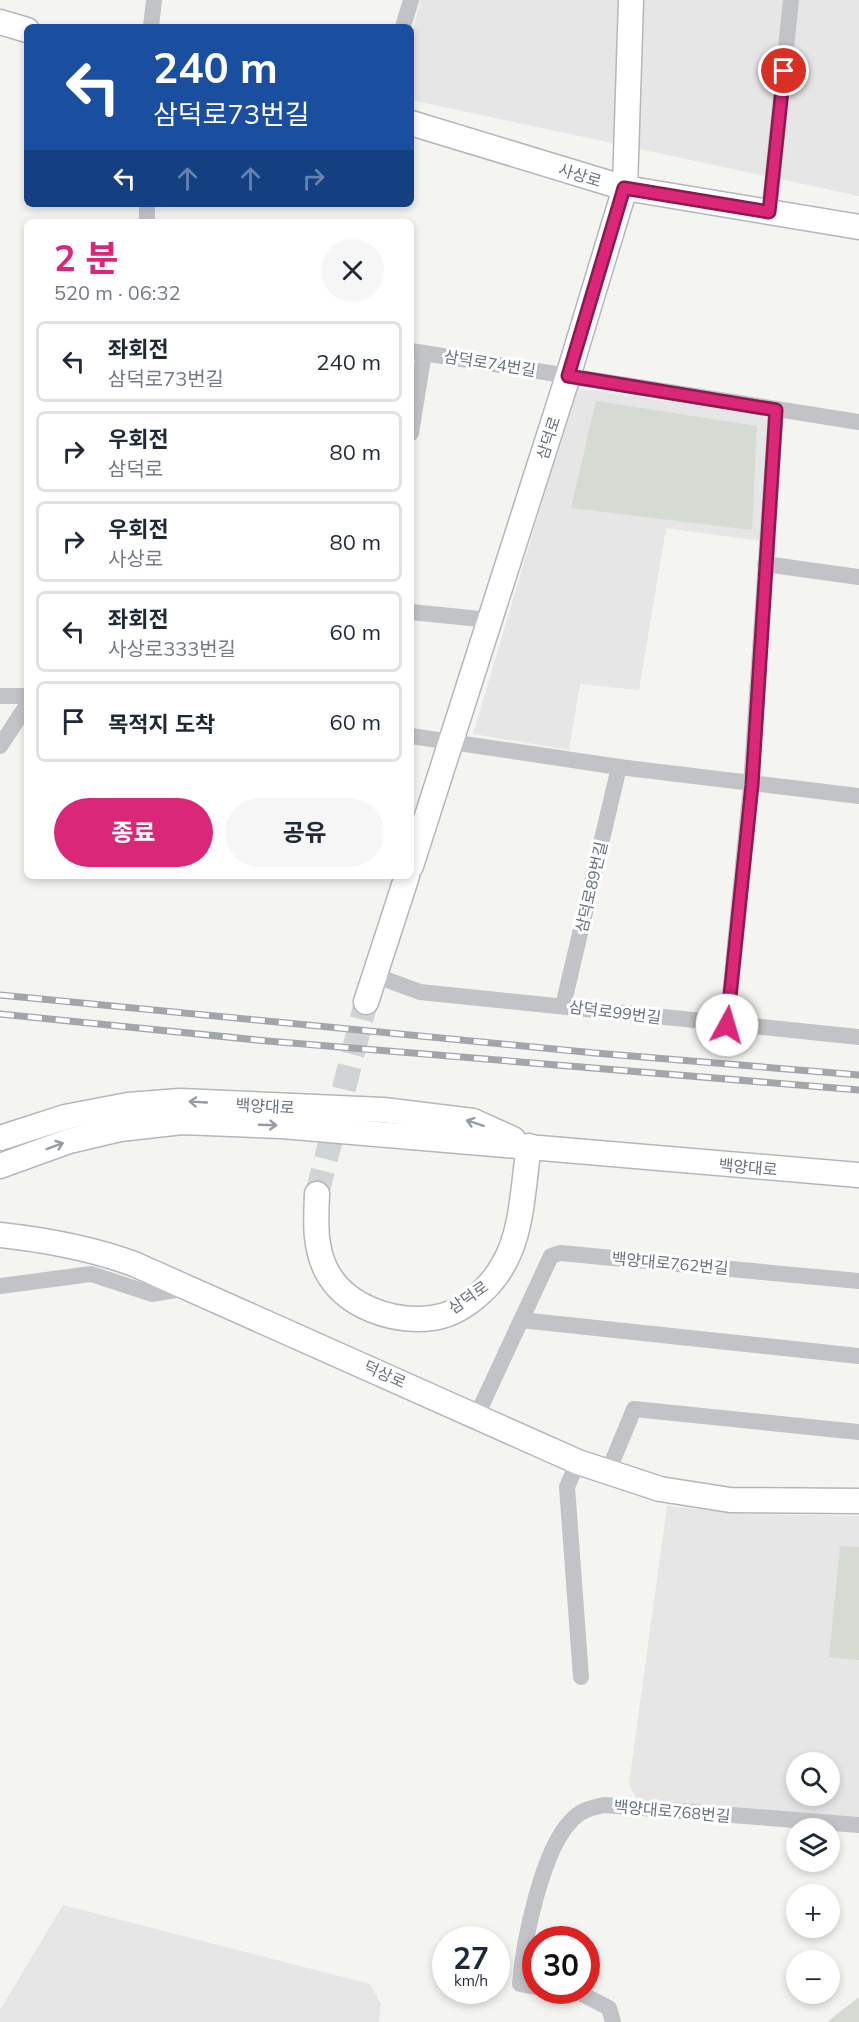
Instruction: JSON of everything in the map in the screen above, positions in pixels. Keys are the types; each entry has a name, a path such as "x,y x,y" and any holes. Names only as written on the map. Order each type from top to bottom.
{"main road":[{"name":"삼덕로","path":"414,857 568,376 624,188 631,0"},
{"path":"0,22 24,29"},
{"name":"사상로","path":"414,124 624,188 859,227"},
{"path":"366,1002 407,879"},
{"name":"백양대로","path":"0,1138 65,1117 128,1105 180,1101 383,1110 473,1121 529,1146"},
{"name":"백양대로","path":"0,1166 69,1141 120,1129 182,1122 282,1126 859,1175"},
{"name":"삼덕로","path":"317,1194 315,1228 320,1255 328,1273 344,1293 364,1307 388,1316 433,1318 457,1309 477,1295 492,1281 504,1264 514,1240 529,1146"},
{"name":"덕상로","path":"0,1234 49,1240 103,1253 191,1287 578,1462 660,1489 730,1500 859,1501"}],"street":[{"path":"151,24 154,0"},
{"path":"405,24 411,0"},
{"path":"769,212 791,0"},
{"path":"414,392 417,352"},
{"name":"삼덕로74번길","path":"417,352 859,422"},
{"path":"727,1025 752,785 776,410"},
{"path":"765,564 859,578"},
{"path":"414,612 490,620"},
{"path":"0,696 24,696"},
{"path":"0,746 24,710"},
{"path":"414,736 752,785 859,796"},
{"name":"삼덕로89번길","path":"563,1006 620,767"},
{"name":"삼덕로99번길","path":"374,975 420,992 859,1037"},
{"name":"백양대로762번길","path":"477,1415 551,1256 560,1253 859,1281"},
{"path":"0,1286 91,1274 152,1294 191,1287"},
{"path":"521,1320 859,1356"},
{"path":"608,1472 634,1409 859,1432"},
{"path":"578,1462 567,1487 581,1677"},
{"name":"백양대로768번길","path":"530,1926 554,1845 571,1820 588,1808 604,1805 859,1825"},
{"name":"백양대로768번길","path":"522,1961 520,1984 522,1984"},
{"path":"600,2003 609,2008 613,2022"}],"shaded area":[{"path":"420,0 859,0 859,196 414,101 414,25"},
{"path":"576,388 768,416 761,541 666,528 639,690 580,684 569,750 473,734"},
{"path":"596,401 757,426 752,530 571,508"},
{"path":"667,1506 750,1514 859,1516 859,1817 639,1804 629,1784"},
{"path":"840,1546 859,1547 859,1660 829,1657"},
{"path":"63,1905 370,1984 381,2004 379,2022 0,2022 0,2010"},
{"path":"859,1997 859,2022 827,2022"}],"tunnel":[{"path":"317,1194 366,1002"}],"railway":[{"path":"0,995 595,1053 859,1075"},
{"path":"0,1014 267,1041 859,1090"}],"route":[{"path":"727,1025 752,785 776,410 568,376 624,188 769,212 784,71"}]}
